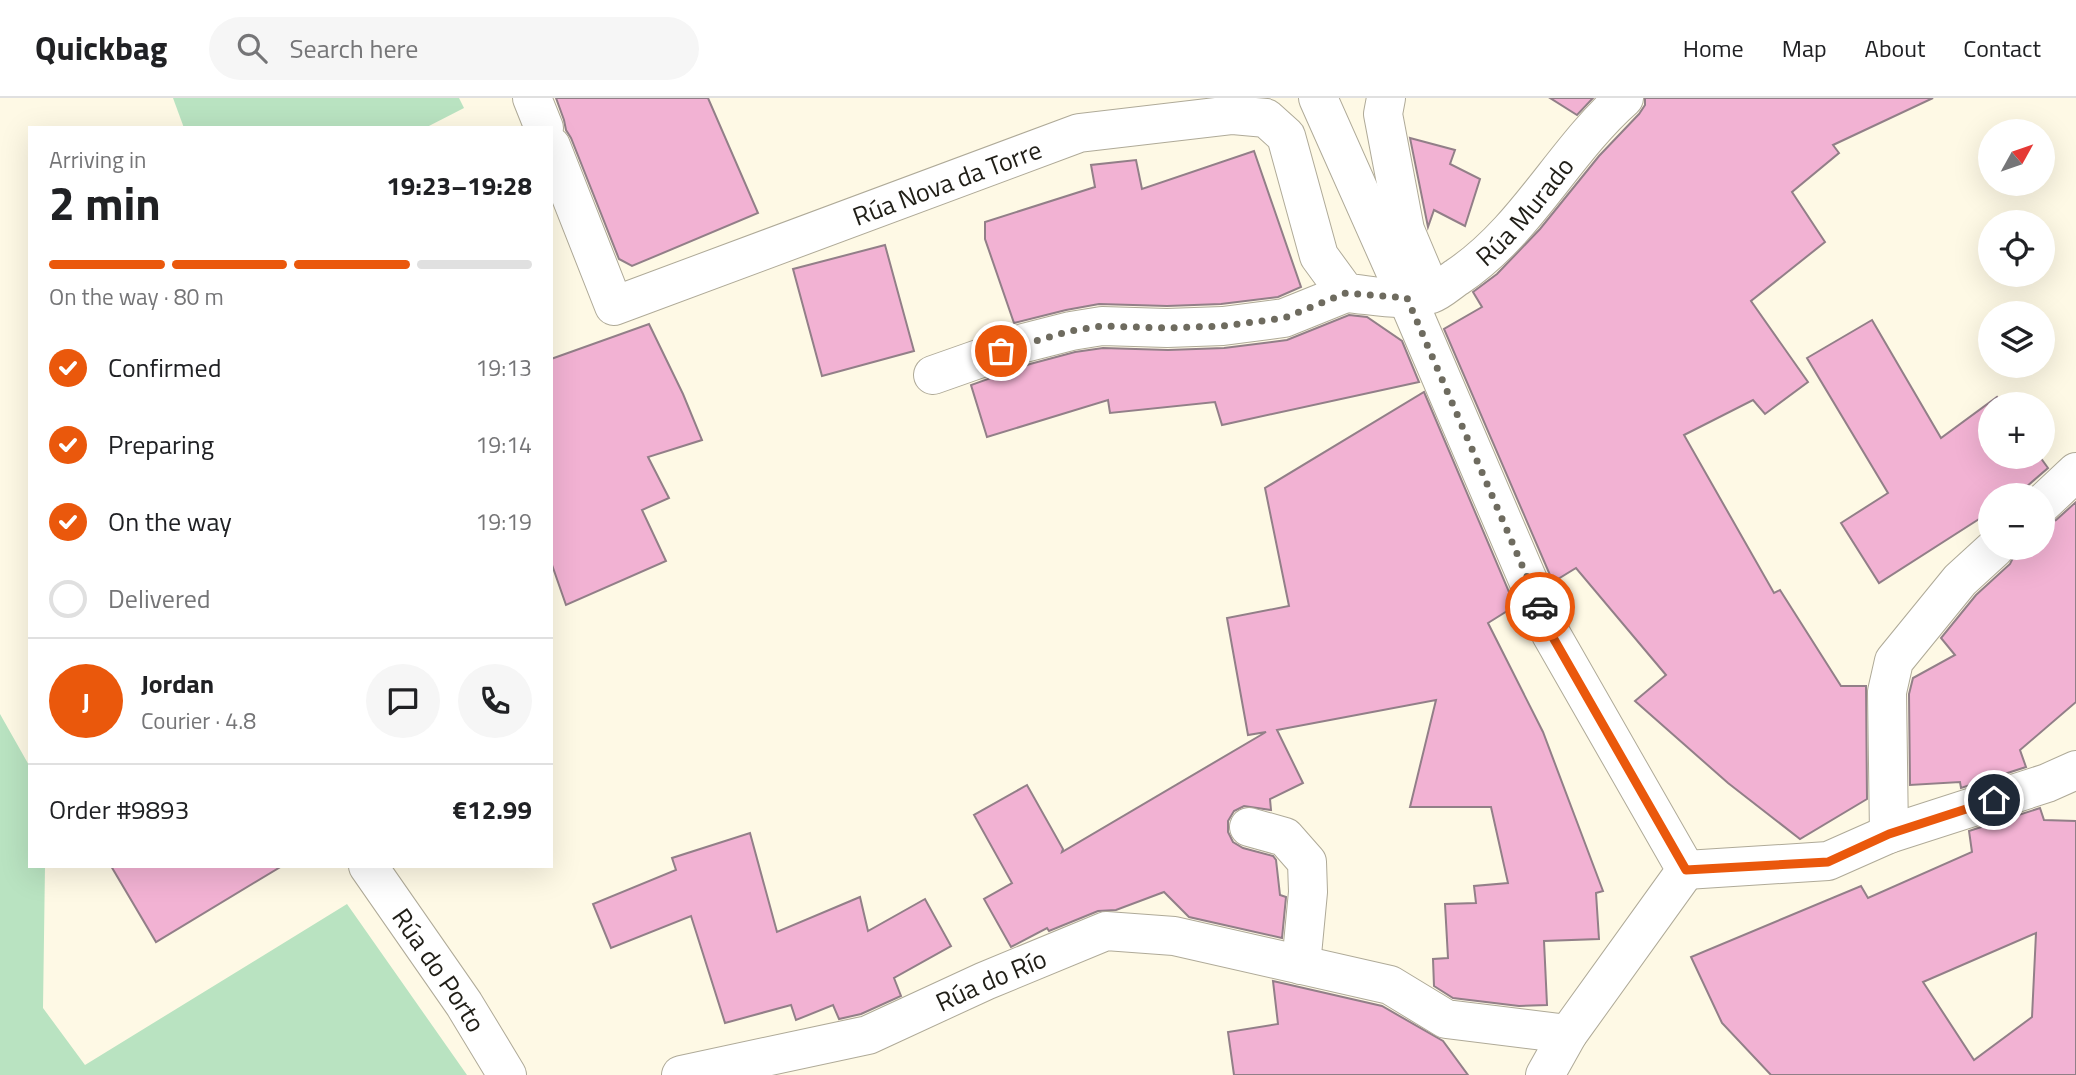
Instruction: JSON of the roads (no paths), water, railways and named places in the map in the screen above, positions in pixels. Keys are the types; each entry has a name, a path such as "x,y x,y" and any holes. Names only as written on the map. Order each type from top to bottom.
{"street":[{"path":"532,98 543,126"},
{"path":"1318,98 1420,296 1551,634 1686,870"},
{"path":"1386,98 1383,114 1420,296"},
{"name":"Rúa Murado","path":"1420,296 1475,265 1506,236 1557,173 1624,98"},
{"name":"Rúa Nova da Torre","path":"553,151 614,306 1079,133 1233,115 1266,118 1286,136 1319,256 1346,293"},
{"path":"933,374 1070,331 1102,326 1223,326 1284,318 1346,293 1420,296"},
{"path":"2055,492 2076,472"},
{"path":"1889,834 1887,692 1894,662 1960,580 1982,560"},
{"path":"1686,870 1828,862 1889,834 2066,783"},
{"path":"1249,827 1285,837 1307,862 1308,891 1301,965"},
{"name":"Rúa do Porto","path":"369,868 464,1004 507,1075"},
{"path":"1545,1075 1568,1034 1686,870"},
{"name":"Rúa do Río","path":"681,1075 868,1035 985,981 1106,931 1174,936 1390,985 1446,1018 1568,1034"}]}
